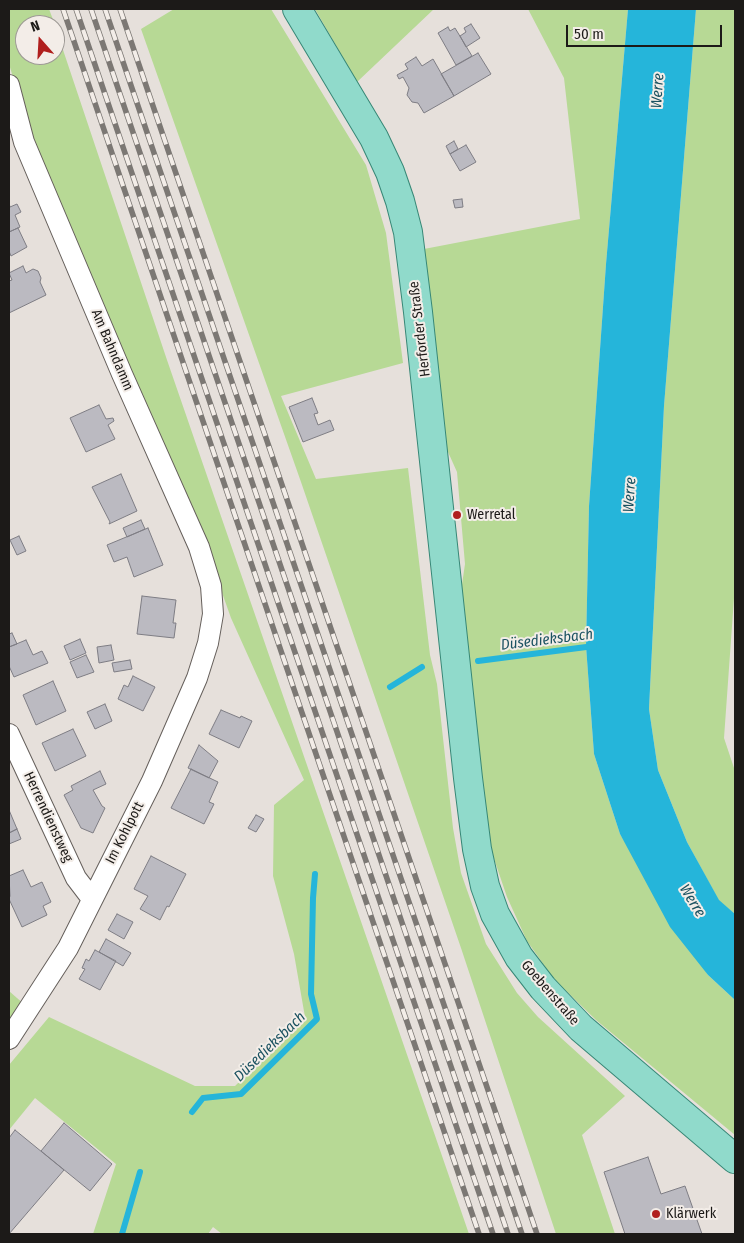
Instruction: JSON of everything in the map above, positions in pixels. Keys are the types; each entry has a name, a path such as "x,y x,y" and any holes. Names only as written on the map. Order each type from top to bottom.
{"main road":[{"name":"Herforder Straße","path":"297,9 374,138 390,172 408,232 457,675"},
{"name":"Goebenstraße","path":"457,675 478,849 485,886 506,936 519,957 543,988 581,1028 735,1159"}],"street":[{"name":"Am Bahndamm","path":"9,85 24,142 122,374 199,547 211,586 213,614"},
{"name":"Im Kohlpott","path":"9,1039 68,948 152,781 197,678 208,643 213,614"},
{"name":"Herrendienstweg","path":"9,734 76,878 92,899"}],"green space":[{"path":"9,9 49,9 51,15 15,15 15,65 65,65 65,56 167,360 469,1234 222,1234 213,1227 208,1234 93,1234 116,1164 35,1098 9,1130 9,1065 49,1017 195,1086 235,1086 305,1017 294,954 273,876 274,805 304,780 231,618 209,556 34,147 9,64"},
{"path":"174,9 271,9 366,165 386,233 403,363 281,396 316,479 408,468 430,655 437,684 453,828 461,873 486,944 517,993 538,1017 625,1096 582,1135 615,1234 556,1234 461,948 301,482 141,29"},
{"path":"315,9 434,9 357,82"},
{"path":"528,9 628,9 606,264 589,506 586,646 594,754 620,834 708,975 735,1000 735,1135 596,1020 554,979 527,941 507,897 490,847 460,598 465,564 457,472 444,443 424,249 580,219 564,78"},
{"path":"696,9 735,9 735,584 724,738 735,771 735,914 719,901 687,842 658,770 649,709 664,406"},
{"path":"9,991 25,1005 9,1025"}],"water":[{"name":"Werre","path":"628,9 696,9 664,406 649,709 658,770 687,842 719,900 735,914 735,1000 708,975 670,927 620,834 594,754 586,646 589,506 606,264"}],"building":[{"path":"471,24 480,38 466,47 460,36 466,32 464,28"},
{"path":"448,27 450,31 455,28 472,56 456,65 438,33"},
{"path":"478,53 491,74 454,96 441,74"},
{"path":"416,57 422,66 433,59 454,96 424,113 418,103 412,102 407,95 409,88 403,77 399,79 397,75 408,69 405,64"},
{"path":"454,141 458,149 450,154 446,146"},
{"path":"466,145 476,162 460,171 450,154"},
{"path":"462,199 463,207 455,208 453,200"},
{"path":"9,203 10,207 17,204 21,212 15,215 20,227 9,232"},
{"path":"18,228 27,247 11,256 9,251 9,232"},
{"path":"23,266 26,273 33,269 38,271 41,278 40,282 46,295 9,313 9,281 12,280 9,273"},
{"path":"312,398 318,413 314,414 318,425 330,420 334,430 303,442 289,407"},
{"path":"99,405 106,419 113,418 114,421 108,425 115,439 86,452 70,418"},
{"path":"121,474 137,511 109,524 110,522 92,487"},
{"path":"141,520 145,529 127,537 123,528"},
{"path":"148,528 163,565 134,577 127,557 114,562 107,545"},
{"path":"19,536 26,551 17,555 10,540"},
{"path":"142,596 176,600 173,623 176,623 174,638 137,634"},
{"path":"12,633 17,644 9,647 9,634"},
{"path":"80,639 86,653 70,660 64,646"},
{"path":"26,640 33,655 42,651 48,663 14,677 9,666 9,647"},
{"path":"111,645 114,660 99,663 97,647"},
{"path":"86,655 94,672 77,678 70,662"},
{"path":"130,660 132,669 114,672 112,663"},
{"path":"133,676 155,687 143,711 118,699 124,685 128,687"},
{"path":"53,681 66,711 36,725 23,695"},
{"path":"105,704 112,721 95,729 87,712"},
{"path":"221,710 252,721 239,748 209,734"},
{"path":"73,729 86,756 55,771 42,743"},
{"path":"199,745 218,761 209,778 188,768"},
{"path":"191,769 218,782 209,802 214,804 204,824 171,808"},
{"path":"100,771 106,784 93,790 105,808 93,833 81,828 64,795 73,790 71,786"},
{"path":"9,810 17,829 9,833"},
{"path":"256,815 264,819 256,832 248,828"},
{"path":"17,829 21,839 9,844 9,833"},
{"path":"151,856 186,874 160,920 140,909 148,896 134,889"},
{"path":"23,870 31,887 42,882 51,902 43,906 47,915 22,927 9,899 9,876"},
{"path":"117,914 133,922 124,939 108,930"},
{"path":"106,939 131,953 123,966 99,952"},
{"path":"95,950 116,961 100,990 79,979 85,969 82,968 86,959 89,961"},
{"path":"64,1123 112,1164 90,1191 41,1151"},
{"path":"15,1130 64,1170 9,1234 9,1138"},
{"name":"Klärwerk","path":"648,1157 661,1194 685,1186 702,1234 625,1234 604,1172"}],"waterway":[{"name":"Düsedieksbach","path":"478,661 594,646"},
{"name":"Düsedieksbach","path":"390,687 422,667"},
{"name":"Düsedieksbach","path":"192,1112 203,1098 241,1094 317,1019 311,994 315,874"},
{"name":"Düsedieksbach","path":"122,1234 140,1172"}],"railway":[{"path":"63,9 479,1234"},
{"path":"76,9 493,1234"},
{"path":"91,9 508,1234"},
{"path":"105,9 522,1234"},
{"path":"120,9 537,1234"}],"place":[{"name":"Werretal","path":"457,515"},
{"name":"Klärwerk","path":"656,1214"}]}
